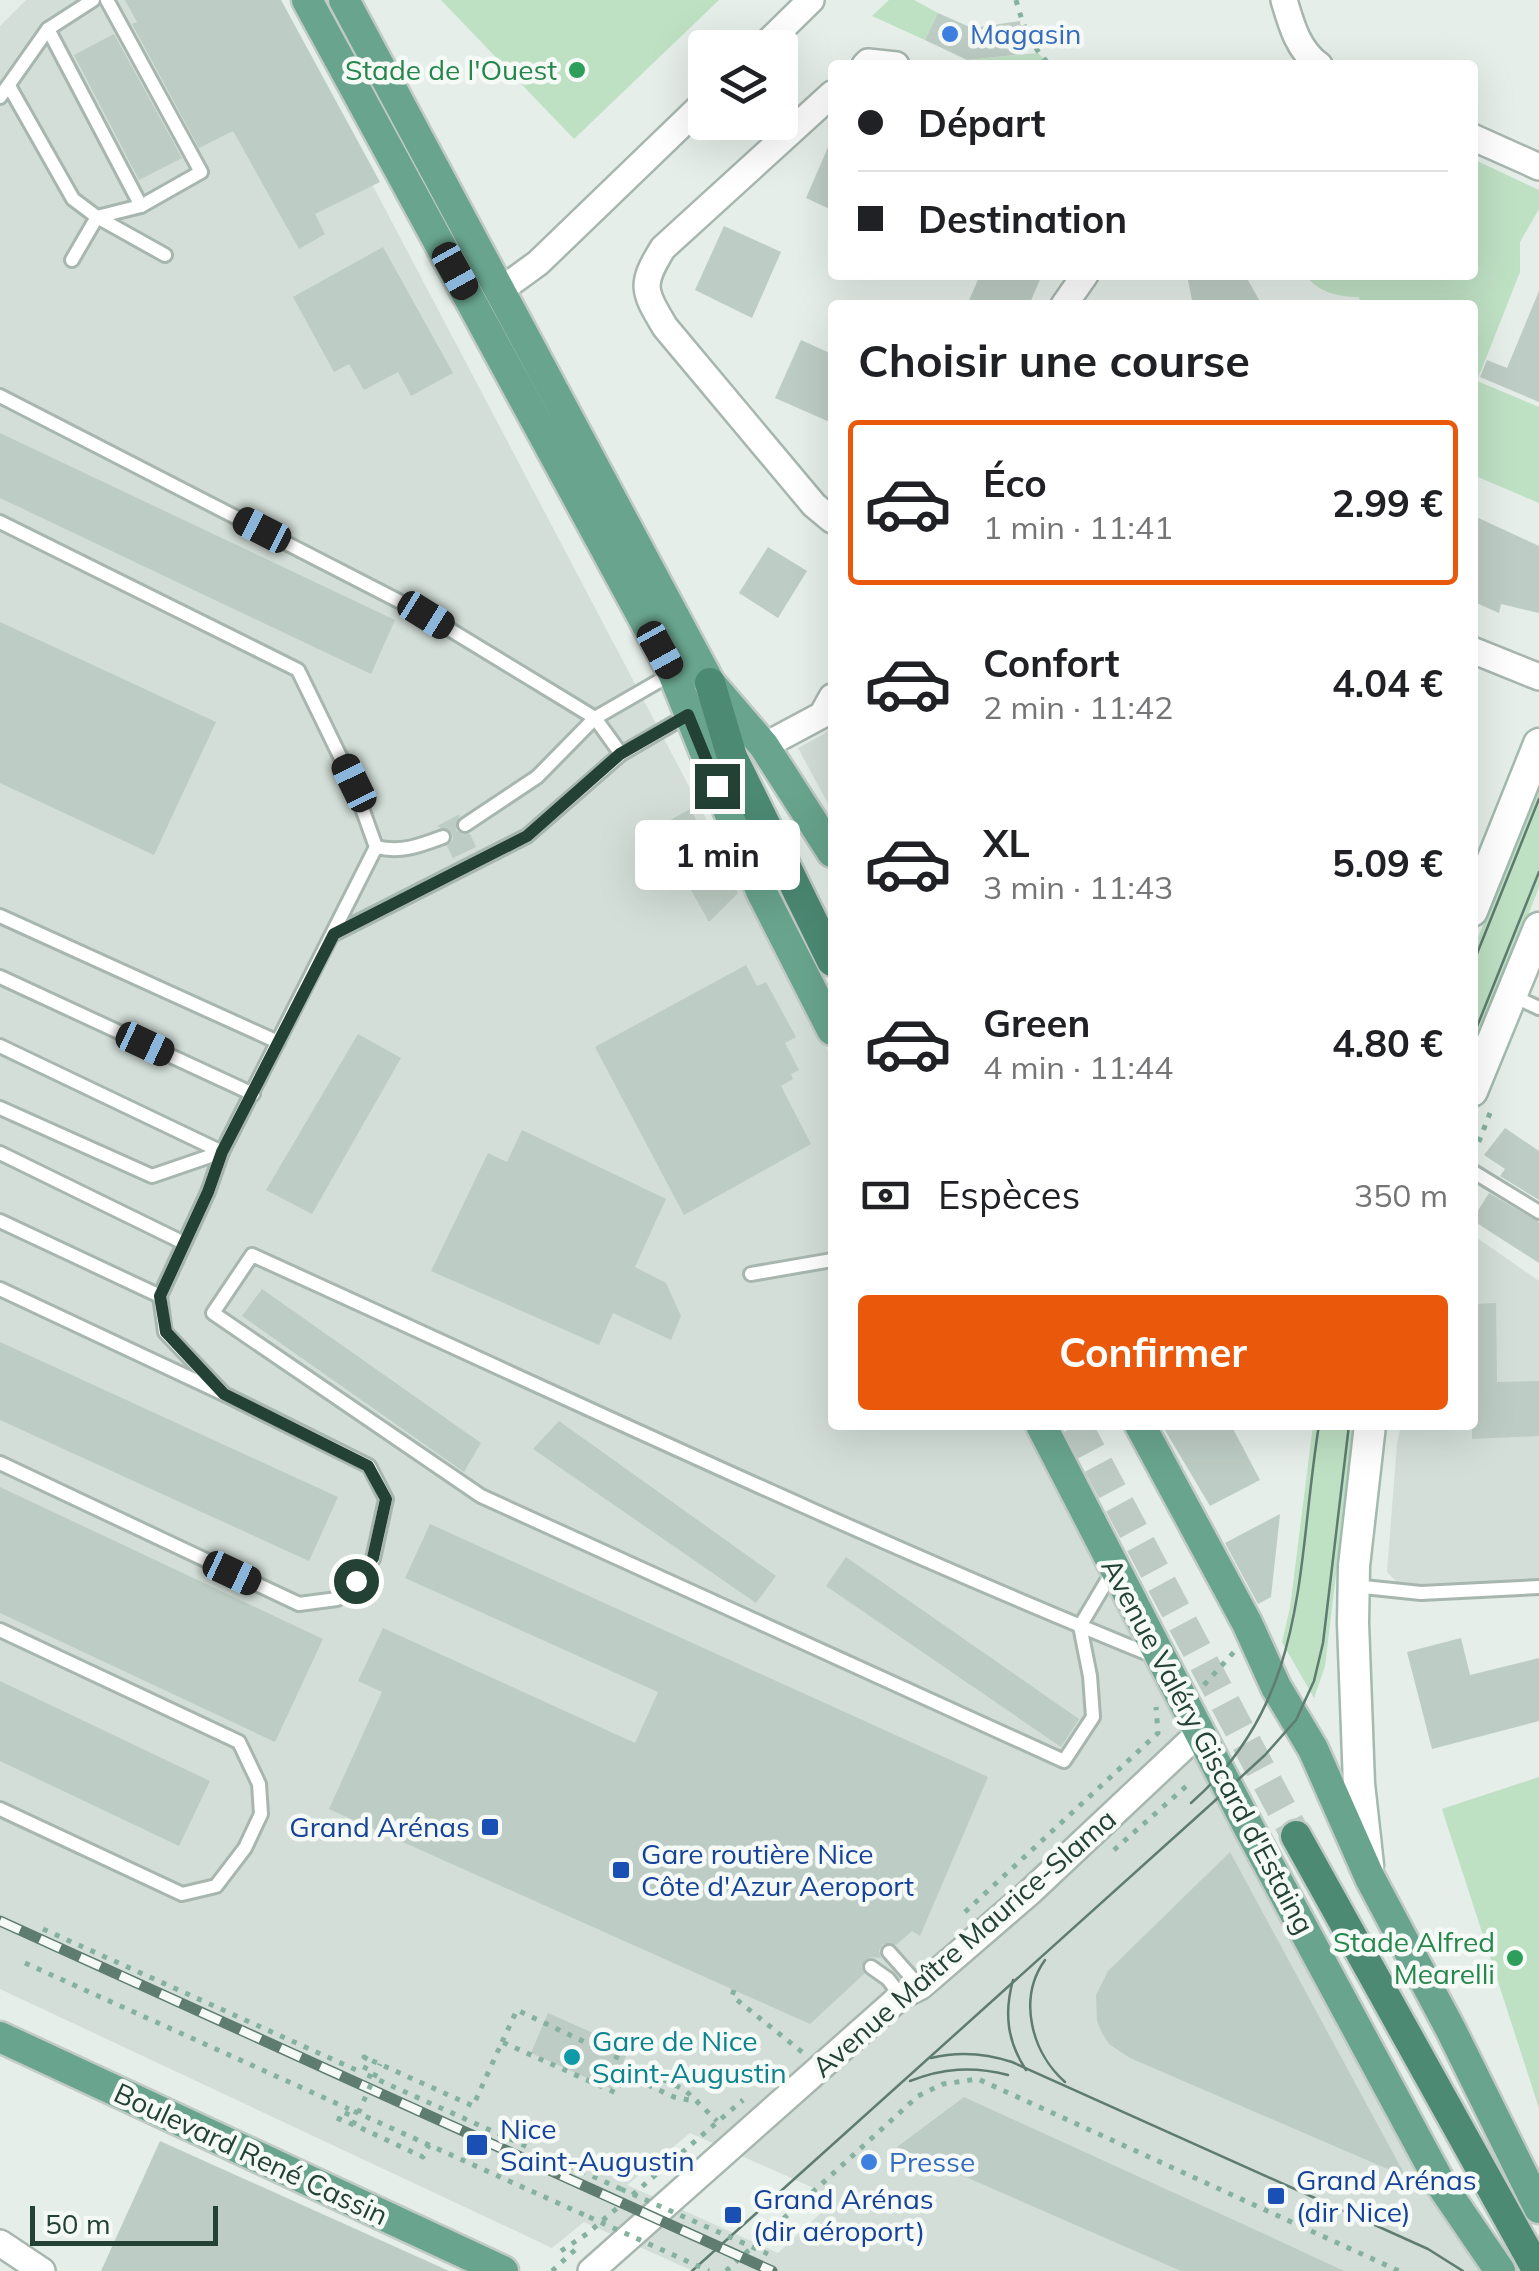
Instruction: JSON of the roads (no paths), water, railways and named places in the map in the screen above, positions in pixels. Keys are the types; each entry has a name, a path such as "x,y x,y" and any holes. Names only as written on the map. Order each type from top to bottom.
{"highway":[{"path":"710,683 732,757 828,954"},
{"path":"1296,1836 1534,2264"}],"main road":[{"path":"308,0 672,673 761,891 828,1022"},
{"path":"344,0 710,683 764,746 828,846"},
{"path":"1478,896 1539,744"},
{"path":"1478,1082 1525,1002 1539,928"},
{"name":"Avenue Valéry Giscard d'Estaing","path":"1043,1430 1442,2186 1500,2271"},
{"path":"1143,1430 1312,1749 1370,1878 1452,2030 1539,2208"},
{"path":"1370,1430 1354,1586 1359,1784 1370,1878"},
{"name":"Boulevard René Cassin","path":"0,2037 503,2271"}],"street":[{"path":"780,30 811,0"},
{"path":"1284,0 1296,34 1312,60"},
{"path":"828,98 662,248 646,276 647,297 665,327 814,505 828,517"},
{"path":"502,290 538,264 688,118"},
{"path":"1478,141 1539,167"},
{"path":"1478,652 1539,677"},
{"path":"764,746 828,710"},
{"name":"Avenue Maître Maurice-Slama","path":"591,2271 1030,1892 1200,1732"},
{"path":"0,2243 42,2271"}],"lane":[{"path":"93,0 48,29 5,91 72,200 165,254"},
{"path":"72,260 97,217 141,206 200,172 108,0"},
{"path":"48,29 141,206"},
{"path":"0,396 426,615 595,718 620,754"},
{"path":"0,522 298,670 354,783 376,847 222,1152 160,1296 166,1332 224,1394"},
{"path":"465,825 537,777 595,718 672,673"},
{"path":"334,934 527,836 620,754 688,715"},
{"path":"376,847 394,851 443,837"},
{"path":"0,916 278,1042"},
{"path":"0,977 253,1094"},
{"path":"0,1046 222,1152"},
{"path":"0,1108 152,1176 222,1152"},
{"path":"0,1153 184,1243"},
{"path":"1478,1175 1539,1212"},
{"path":"0,1221 160,1296"},
{"path":"1116,1568 1080,1626 1093,1717 1064,1760 481,1496 213,1312 252,1255 821,1513 1080,1626 1163,1660"},
{"path":"751,1274 828,1261"},
{"path":"0,1290 368,1466 386,1499 373,1558 356,1581 336,1599 298,1604 0,1463"},
{"path":"1354,1586 1378,1592 1421,1593 1539,1588"},
{"path":"0,1630 239,1742 259,1784 261,1814 246,1848 216,1886 182,1894 0,1809"},
{"path":"608,2271 910,2004 911,1991 889,1952"},
{"path":"871,1968 911,1991"}],"tunnel":[{"path":"1080,1430 1296,1836"}],"tram line":[{"path":"1478,951 1539,799"},
{"path":"1478,1024 1539,872"},
{"path":"1191,1803 1230,1763 1258,1720 1278,1675 1300,1579 1318,1430"},
{"path":"692,2271 1229,1788 1296,1720 1314,1681 1323,1643 1348,1430"},
{"path":"1045,1960 1032,1991 1032,2025 1044,2056 1065,2082"},
{"path":"1013,1980 1009,2026 1026,2070"},
{"path":"931,2058 972,2054 1012,2062 1428,2249 1463,2271"},
{"path":"910,2081 958,2070 1008,2075"}],"railway":[{"path":"0,1921 772,2271"}],"place":[{"name":"Magasin","path":"950,34"},
{"name":"Stade de l'Ouest","path":"577,70"},
{"name":"Grand Arénas","path":"490,1827"},
{"name":"Gare routière Nice Côte d'Azur Aeroport","path":"621,1870"},
{"name":"Stade Alfred Mearelli","path":"1515,1958"},
{"name":"Gare de Nice Saint-Augustin","path":"572,2057"},
{"name":"Nice Saint-Augustin","path":"477,2145"},
{"name":"Presse","path":"869,2162"},
{"name":"Grand Arénas (dir Nice)","path":"1276,2196"},
{"name":"Grand Arénas (dir aéroport)","path":"733,2215"}]}
